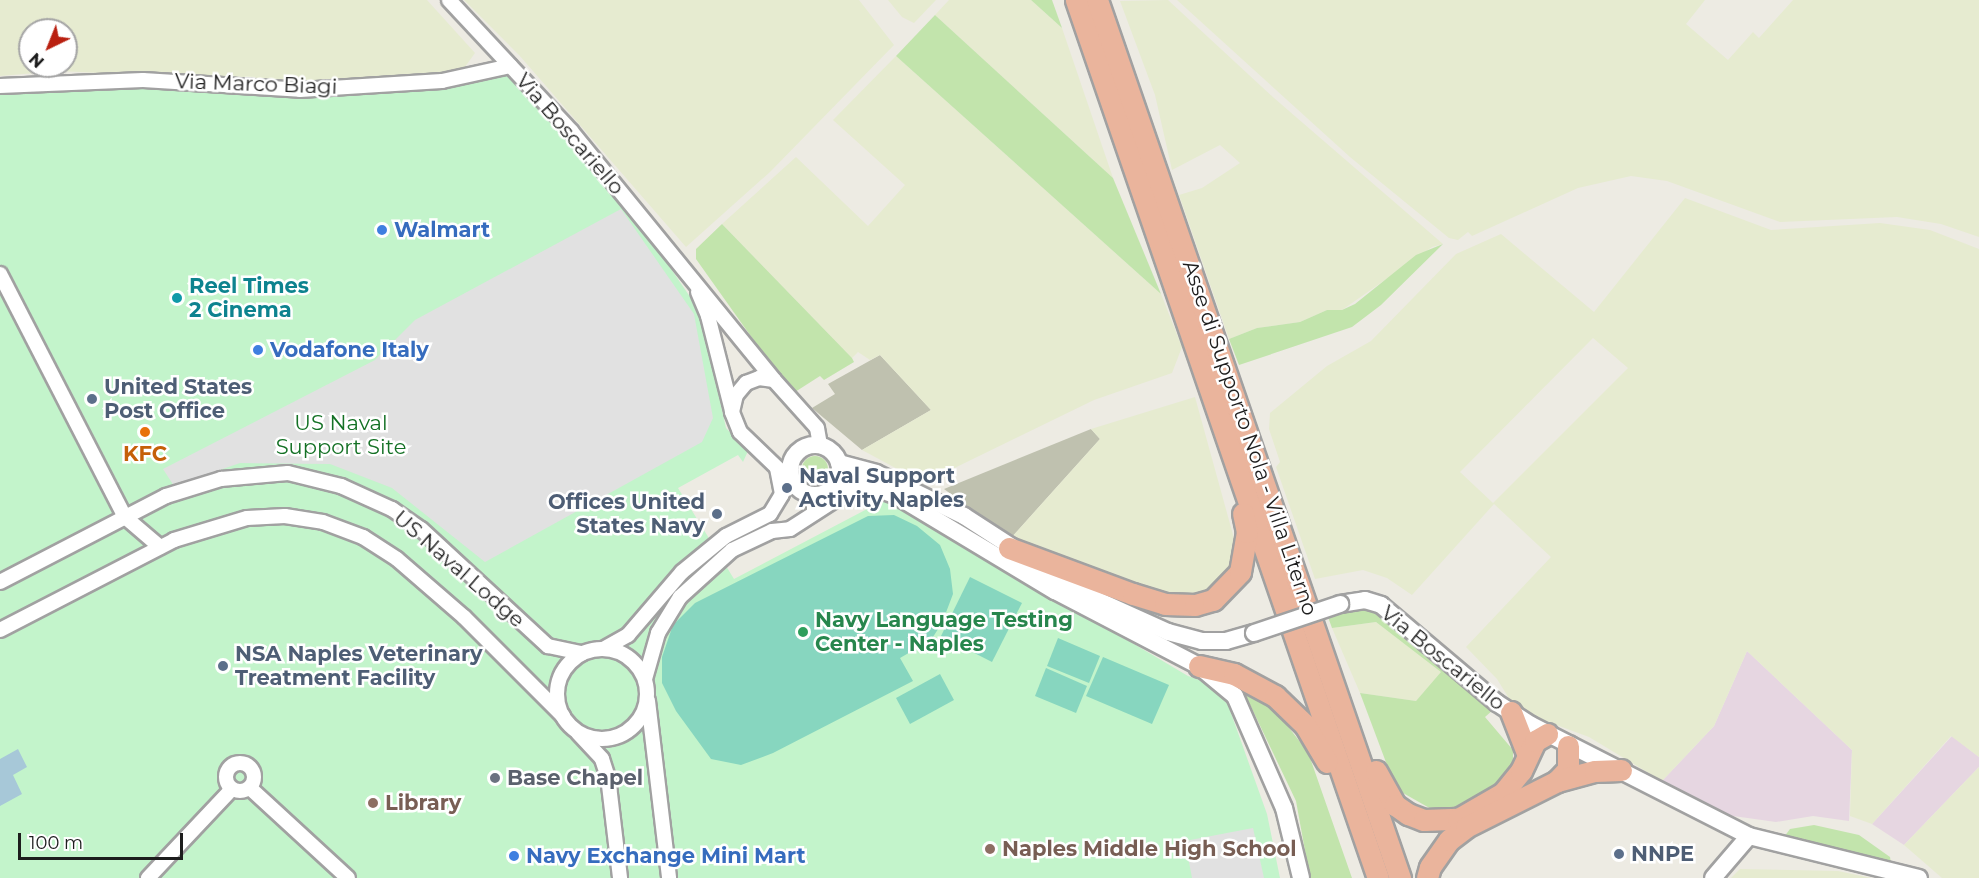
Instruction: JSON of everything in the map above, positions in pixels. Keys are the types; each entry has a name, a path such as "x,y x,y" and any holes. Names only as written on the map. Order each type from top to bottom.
{"highway":[{"name":"Asse di Supporto Nola - Villa Literno","path":"1076,0 1377,874"},
{"name":"Asse di Supporto Nola - Villa Literno","path":"1097,0 1335,681 1400,878"},
{"path":"1009,548 1165,604 1195,605 1213,600 1240,572 1247,532 1221,425"},
{"path":"1199,666 1234,674 1275,696 1305,725 1322,750 1377,874"},
{"path":"1335,681 1385,789 1395,805 1408,814 1424,820 1458,819 1503,793 1521,771 1527,753 1535,741 1547,734"},
{"path":"1511,712 1527,753"},
{"path":"1557,781 1568,769 1568,746"},
{"path":"1427,878 1430,867 1449,840 1466,827 1557,781 1595,771 1621,770"}],"street":[{"name":"Via Boscariello","path":"449,0 571,132 688,271 774,380 818,428 820,445"},
{"name":"Via Marco Biagi","path":"0,86 142,80 300,90 442,81 510,66"},
{"name":"Via Boscariello","path":"688,271 708,316 732,412 740,432 793,483"},
{"path":"0,274 125,517 160,547"},
{"path":"732,412 736,395 746,383 759,378 774,380"},
{"path":"838,482 839,463 831,450 820,445 809,445 795,453 789,468 793,483 800,491 814,495 825,493 838,482 867,485 895,495 1055,591 1199,666 1235,696 1245,714 1284,807 1302,878"},
{"name":"Via Boscariello","path":"839,463 876,473 964,516 1009,548 1086,595 1168,632 1202,641 1226,641 1340,604 1365,600 1381,605 1511,712 1568,746 1621,770 1749,836 1918,878"},
{"path":"563,716 558,702 560,680 570,662 582,653 603,649 628,635 682,572 726,536 770,514 782,494 777,469"},
{"name":"US Naval Lodge","path":"1,578 166,496 221,479 288,473 341,486 392,509 421,529 548,646 582,653"},
{"path":"669,878 645,679 658,633 680,597 732,550 772,531 790,530 814,513 867,485"},
{"path":"814,495 814,513"},
{"path":"0,630 160,547 209,527 285,516 323,522 363,537 397,559 464,616 602,759 608,777 620,878"},
{"path":"603,649 628,657 645,679"},
{"path":"577,731 603,739 622,734 638,722 647,696"},
{"path":"240,763 254,772 250,788 243,792 232,789 227,773 240,763"},
{"path":"250,788 348,878"},
{"path":"148,878 232,789"},
{"path":"1713,878 1749,836"}],"shaded area":[{"path":"0,0 427,0 475,53 462,71 330,84 78,72 78,18 18,18 18,74 0,76"},
{"path":"464,0 859,0 894,45 770,172 686,247 519,55"},
{"path":"888,0 936,0 914,23 902,17"},
{"path":"949,0 1031,0 1062,28 1113,178 935,15"},
{"path":"1168,0 1274,98 1443,244 1432,247 1342,310 1327,310 1300,322 1257,328 1229,339 1179,195 1202,188 1240,163 1220,145 1172,170 1155,95 1120,1"},
{"path":"1177,0 1705,0 1686,24 1728,60 1753,32 1759,38 1793,0 1979,0 1979,237 1941,224 1897,217 1780,222 1667,181 1631,176 1578,188 1472,236 1468,232 1458,240 1449,238 1350,157"},
{"path":"896,56 1161,294 1182,347 1172,373 1094,400 934,478 903,472 862,450 931,410 880,355 870,360 858,352 852,358 722,224 796,157 868,226 905,185 833,120"},
{"path":"1685,198 1771,230 1880,223 1930,230 1979,249 1979,757 1951,736 1872,824 1850,816 1852,750 1747,651 1714,726 1662,781 1589,737 1532,716 1510,700 1497,679 1466,647 1551,557 1494,504 1412,595 1387,578 1363,570 1315,579 1276,467 1280,462 1269,429 1270,413 1327,366 1371,341 1456,254 1501,234 1594,312","holes":["1593,338 1628,368 1493,503 1460,472"]},
{"path":"621,209 694,314 713,418 702,442 485,562 392,488 330,464 240,463 174,486 163,469 375,360 415,320"},
{"path":"880,355 931,410 862,450 812,408 835,394 828,384"},
{"path":"1195,397 1235,542 1235,557 1223,577 1206,592 1190,597 1161,594 1011,538 1100,439 1091,429"},
{"path":"1091,429 1100,439 1011,538 944,489"},
{"path":"1376,622 1442,672 1416,701 1360,693 1332,628"},
{"path":"1747,651 1852,750 1849,821 1813,816 1776,822 1726,815 1662,781 1714,726"},
{"path":"1952,736 1979,757 1979,767 1904,845 1872,824"},
{"path":"1979,767 1979,878 1942,878 1904,845"},
{"path":"1253,828 1264,878 1192,878 1185,841"},
{"path":"1740,869 1838,871 1871,878 1731,878"}],"green space":[{"path":"1031,0 1052,0 1062,28"},
{"path":"935,15 1113,178 1161,294 896,56"},
{"name":"US Naval Support Site","path":"508,72 627,204 701,313 726,428 748,451 743,462 738,455 678,488 734,579 888,498 1188,676 1222,688 1267,814 1280,878 0,878 0,91 156,84 357,95 480,80"},
{"path":"722,224 854,362 824,380 820,376 795,392 782,380 696,259 696,249"},
{"path":"1443,244 1381,305 1352,327 1239,365 1229,339 1257,328 1300,322 1327,310 1342,310 1355,304 1416,255"},
{"path":"815,456 824,460 828,469 824,478 815,482 806,478 802,469 806,460"},
{"name":"Navy Language Testing Center - Naples","path":"894,515 917,526 940,545 950,569 953,594 942,623 931,640 900,658 913,681 773,753 741,765 711,759 676,711 662,683 662,657 673,625 695,603 868,516"},
{"path":"970,577 1022,603 992,662 941,636"},
{"path":"1355,608 1375,609 1493,710 1485,717 1513,750 1513,766 1501,787 1454,808 1433,810 1396,789 1360,693 1416,701 1441,672 1376,622 1332,628 1328,617"},
{"path":"1058,638 1100,656 1089,683 1047,666"},
{"path":"1103,657 1169,685 1152,724 1086,696"},
{"path":"1046,668 1087,686 1076,713 1035,696"},
{"path":"940,674 954,700 910,724 896,698"},
{"path":"1227,678 1271,705 1308,752 1352,878 1310,878 1296,801 1244,692"},
{"path":"1814,825 1859,835 1890,857 1891,863 1784,837 1790,829"}],"water":[{"path":"18,749 27,767 13,775 22,794 0,806 0,759"}],"place":[{"name":"Walmart","path":"382,230"},
{"name":"Reel Times 2 Cinema","path":"177,298"},
{"name":"Vodafone Italy","path":"258,350"},
{"name":"United States Post Office","path":"92,399"},
{"name":"KFC","path":"145,432"},
{"name":"Naval Support Activity Naples","path":"787,488"},
{"name":"Offices United States Navy","path":"717,514"},
{"name":"Navy Language Testing Center - Naples","path":"803,632"},
{"name":"NSA Naples Veterinary Treatment Facility","path":"223,666"},
{"name":"Base Chapel","path":"495,778"},
{"name":"Library","path":"373,803"},
{"name":"Naples Middle High School","path":"990,849"},
{"name":"NNPE","path":"1619,854"},
{"name":"Navy Exchange Mini Mart","path":"514,856"}]}
